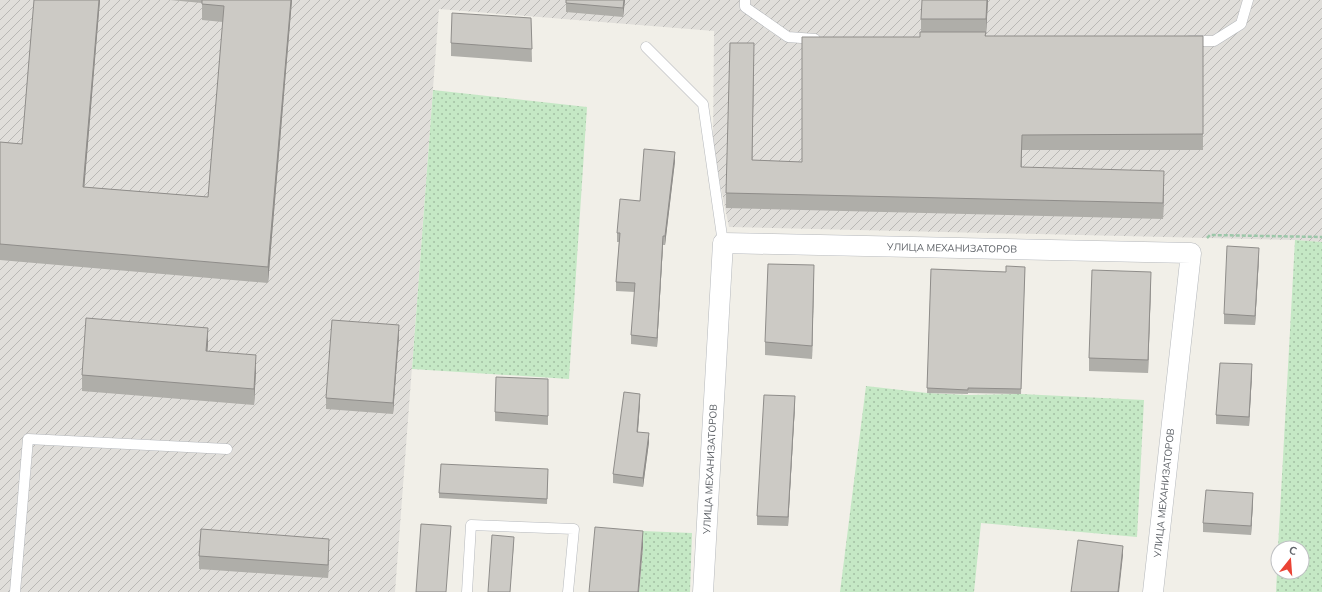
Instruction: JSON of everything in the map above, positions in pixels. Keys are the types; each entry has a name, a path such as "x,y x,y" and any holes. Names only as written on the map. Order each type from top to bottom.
{"street":[{"name":"УЛИЦА МЕХАНИЗАТОРОВ","path":"703,592 723,243 1191,253 1153,592"}],"lane":[{"path":"746,0 745,7 788,37 824,39"},
{"path":"1182,41 1214,41 1241,24 1248,0"},
{"path":"646,47 703,104 723,243"},
{"path":"15,592 28,439 227,448"},
{"path":"467,592 471,525 574,529 568,592"}],"path":[{"path":"1191,253 1210,235 1322,237"}],"shaded area":[{"path":"0,0 1322,0 1322,242 1295,240 729,227 713,149 714,31 439,9 395,592 0,592"}],"green space":[{"path":"433,90 587,107 569,379 412,369"},
{"path":"1295,240 1322,242 1322,592 1276,592 1277,580 1310,580 1310,540 1278,540"},
{"path":"866,386 927,393 968,395 1021,394 1144,400 1137,537 981,523 974,592 840,592"},
{"path":"642,531 692,533 690,592 639,592 643,547"}],"building":[{"path":"34,0 99,0 83,187 208,197 224,6 202,4 202,0 291,0 268,267 0,244 0,142 22,144"},
{"path":"566,0 624,0 623,8 566,3"},
{"path":"922,0 987,0 986,19 921,19"},
{"path":"452,13 531,18 532,49 451,43"},
{"path":"920,32 986,32 985,36 1203,36 1203,134 1022,135 1021,167 1164,171 1163,203 726,193 730,43 754,43 752,160 802,162 802,37 920,37"},
{"path":"644,149 675,152 665,236 663,236 657,338 631,335 635,283 616,282 620,233 617,233 620,199 640,201"},
{"path":"1227,246 1259,248 1255,316 1224,314"},
{"path":"768,264 814,265 812,346 765,342"},
{"path":"1006,266 1025,267 1021,389 968,388 968,390 927,388 931,269 1006,272"},
{"path":"1092,270 1151,272 1148,360 1089,358"},
{"path":"86,318 208,328 206,351 256,355 254,389 82,375"},
{"path":"332,320 399,325 393,403 326,398"},
{"path":"1220,363 1252,364 1249,417 1216,415"},
{"path":"496,377 548,379 548,416 495,412"},
{"path":"624,392 640,394 637,432 649,433 643,478 613,474"},
{"path":"764,395 795,396 788,517 757,516"},
{"path":"441,464 548,469 547,499 439,493"},
{"path":"1206,490 1253,493 1251,526 1203,523"},
{"path":"421,524 451,526 446,592 416,592"},
{"path":"595,527 643,531 638,592 589,592"},
{"path":"201,529 329,539 328,565 199,556"},
{"path":"492,535 514,537 510,592 488,592"},
{"path":"1078,540 1123,546 1118,592 1071,592"}]}
